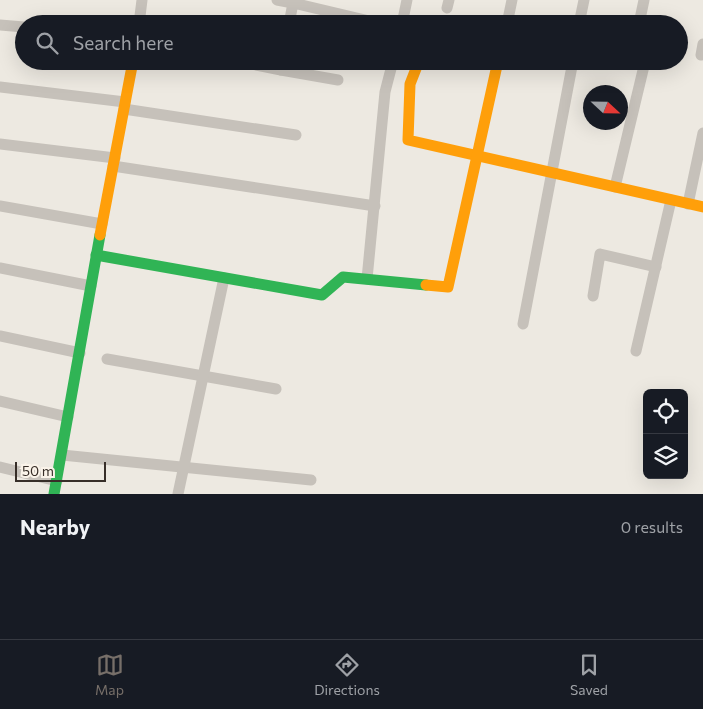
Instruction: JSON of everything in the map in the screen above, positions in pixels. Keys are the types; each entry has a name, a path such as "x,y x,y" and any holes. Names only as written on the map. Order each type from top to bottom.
{"street":[{"path":"140,15 142,0"},
{"path":"277,0 344,15"},
{"path":"404,15 407,0"},
{"path":"509,15 512,0"},
{"path":"582,15 584,0"},
{"path":"641,15 644,0"},
{"path":"291,15 293,3"},
{"path":"0,25 15,26"},
{"path":"54,494 96,255 131,70"},
{"path":"298,70 338,80"},
{"path":"367,280 386,92 391,70"},
{"path":"415,70 410,84 408,140 703,207"},
{"path":"96,255 322,294 343,277 448,287 496,70"},
{"path":"523,324 571,70"},
{"path":"615,187 643,70"},
{"path":"0,87 125,105 296,135"},
{"path":"688,204 703,133"},
{"path":"0,144 375,206"},
{"path":"636,351 672,200"},
{"path":"0,206 102,224"},
{"path":"593,296 600,254 656,267"},
{"path":"0,268 91,286"},
{"path":"178,494 224,278"},
{"path":"0,336 80,353"},
{"path":"107,359 276,389"},
{"path":"0,401 68,417"},
{"path":"62,455 311,480"},
{"path":"0,468 57,481"}],"traffic: fast":[{"path":"54,494 100,235"},
{"path":"96,255 322,295 343,277 426,285"}],"traffic: slow":[{"path":"100,235 131,70"},
{"path":"415,70 410,84 408,140 703,207"},
{"path":"426,285 448,287 496,70"}]}
